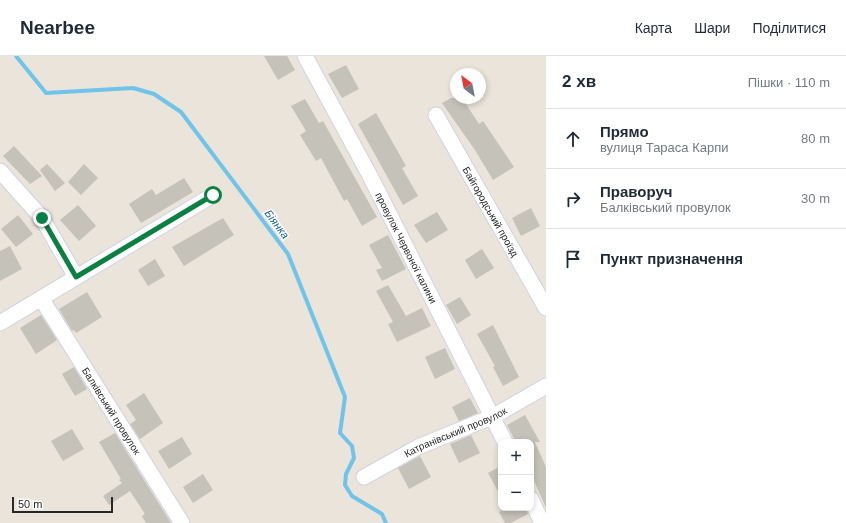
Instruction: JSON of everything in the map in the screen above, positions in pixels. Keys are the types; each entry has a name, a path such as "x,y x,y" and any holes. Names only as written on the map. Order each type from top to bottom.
{"street":[{"name":"провулок Червоної калини","path":"305,56 369,174 494,416 504,439"},
{"name":"Байгородський проїзд","path":"436,115 546,308"},
{"path":"0,170 42,218 76,277"},
{"path":"0,323 213,195"},
{"name":"Балківський провулок","path":"41,298 182,523"},
{"name":"Катранівський провулок","path":"364,476 418,447 494,416 546,386"},
{"path":"534,506 542,523"}],"building":[{"path":"264,56 287,56 295,70 278,80"},
{"path":"346,65 359,89 342,98 328,74"},
{"path":"305,99 319,123 323,121 377,217 362,226 347,199 344,201 321,158 316,161 300,135 306,131 291,106"},
{"path":"450,99 450,104 466,104 479,124 483,121 514,167 493,180 475,150 442,103"},
{"path":"376,113 406,166 402,168 418,196 403,205 358,124"},
{"path":"14,146 42,176 30,184 3,156"},
{"path":"47,164 65,183 55,191 40,170"},
{"path":"84,164 98,178 81,195 68,182"},
{"path":"184,178 193,192 141,223 129,204 152,189 156,195"},
{"path":"78,205 96,226 79,241 60,220"},
{"path":"531,208 540,226 521,236 512,218"},
{"path":"437,212 448,230 426,243 414,225"},
{"path":"18,215 33,234 16,247 1,229"},
{"path":"223,218 234,235 184,266 172,247"},
{"path":"388,235 406,269 382,281 376,270 382,268 369,245"},
{"path":"10,246 22,269 0,281 0,251"},
{"path":"482,249 494,268 476,279 465,260"},
{"path":"155,259 165,276 148,286 138,270"},
{"path":"388,285 406,316 422,308 431,326 397,342 388,324 393,322 376,291"},
{"path":"87,292 102,317 76,333 74,330 72,331 59,309"},
{"path":"460,297 471,315 457,324 446,305"},
{"path":"41,315 57,340 36,354 20,328"},
{"path":"493,325 519,377 503,386 493,367 495,366 477,334"},
{"path":"445,348 455,369 435,379 425,357"},
{"path":"74,367 87,389 75,396 62,374"},
{"path":"144,393 163,423 140,439 130,424 136,420 126,405"},
{"path":"470,398 478,413 459,421 452,407"},
{"path":"525,415 540,442 535,442 546,467 546,508 534,481 534,439 514,439 507,425"},
{"path":"72,429 84,449 63,461 51,441"},
{"path":"115,433 171,523 146,523 142,516 145,514 130,491 109,505 103,496 122,483 99,442"},
{"path":"471,435 480,453 459,463 450,444"},
{"path":"182,437 192,454 169,469 158,451"},
{"path":"420,456 431,477 409,489 398,468"},
{"path":"498,468 498,491 488,473"},
{"path":"203,474 213,490 193,503 183,487"},
{"path":"526,511 528,514 511,523 505,523 499,512"}],"waterway":[{"name":"Біянка","path":"16,56 46,93 133,88 154,94 181,112 288,254 345,397 340,433 352,446 354,458 346,474 345,485 352,496 382,514 386,523"}],"route":[{"path":"42,218 76,277 213,195"}]}
